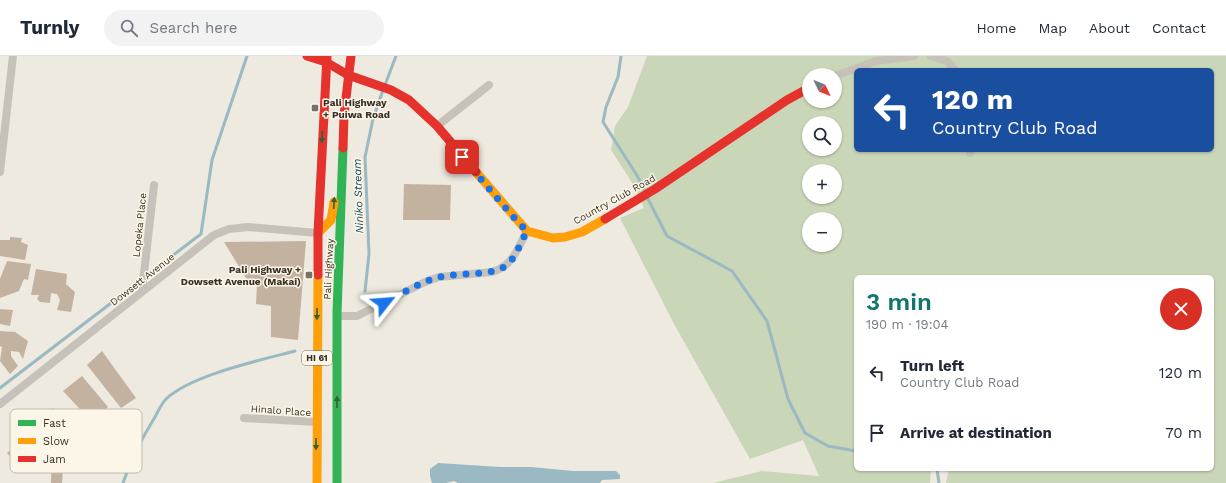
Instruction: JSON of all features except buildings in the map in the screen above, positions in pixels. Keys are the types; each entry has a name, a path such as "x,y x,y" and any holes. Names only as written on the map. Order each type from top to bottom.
{"main road":[{"name":"Country Club Road","path":"307,56 327,59 348,76 391,90 409,100 437,126 527,231 540,236 552,238 582,232 637,200 781,104 802,92"},
{"name":"Pali Highway","path":"337,483 337,315 344,115 351,56"},
{"name":"Pali Highway","path":"316,483 318,233 327,59"},
{"path":"318,233 330,226 333,216 336,177 343,168"},
{"path":"318,233 330,239 330,306 337,315"}],"street":[{"path":"0,172 13,56"},
{"path":"857,68 876,61 914,56"},
{"path":"930,56 945,59 953,68"},
{"path":"842,73 854,69"},
{"path":"437,126 489,85"},
{"name":"Lopeka Place","path":"142,291 154,185"},
{"name":"Dowsett Avenue","path":"0,404 214,235 229,229 248,227 318,233"},
{"path":"337,315 357,316 425,282 439,277 492,272 500,269 508,264 513,258 527,231"},
{"name":"Hinalo Place","path":"244,418 316,422"}],"green space":[{"path":"647,56 1226,56 1226,483 946,483 949,471 1214,471 1214,275 854,275 854,471 931,471 930,483 713,483 762,471 819,476 803,440 750,459 674,324 620,218 644,208 633,184 611,150 615,126 628,107"}],"water":[{"path":"438,463 500,467 531,467 573,471 616,471 620,475 620,479 602,480 600,483 458,483 454,481 446,483 432,483 430,469"}],"waterway":[{"path":"151,272 201,234 212,160 247,56"},
{"name":"Niniko Stream","path":"385,85 396,56"},
{"path":"621,56 618,77 606,107 603,122 638,177 645,192"},
{"name":"Niniko Stream","path":"365,291 369,254 365,157 373,119 383,90"},
{"path":"647,197 667,236 732,271 767,321 788,399 805,433 828,446 854,451"},
{"path":"0,388 136,284"},
{"name":"Niniko Stream","path":"142,440 160,407 166,399 177,390 227,369 295,351"},
{"path":"937,471 939,483"},
{"name":"Niniko Stream","path":"123,483 127,473"}],"traffic: fast":[{"path":"337,483 337,313 343,148"}],"traffic: slow":[{"path":"476,172 527,231 553,238 565,237 582,232 605,219"},
{"path":"318,233 331,220 334,202"},
{"path":"317,483 318,275"}],"traffic: jam":[{"path":"307,56 326,62 348,75 391,90 409,100 437,126 476,172"},
{"path":"318,275 318,233 327,56"},
{"path":"343,148 344,115 351,56"},
{"path":"605,219 655,189 787,100 802,92"}],"place":[{"name":"Pali Highway + Puiwa Road","path":"315,108"},
{"name":"Pali Highway + Dowsett Avenue (Makai)","path":"309,275"}],"route":[{"path":"384,303 425,282 439,277 458,274 492,272 508,264 513,258 527,231 462,157"}]}
